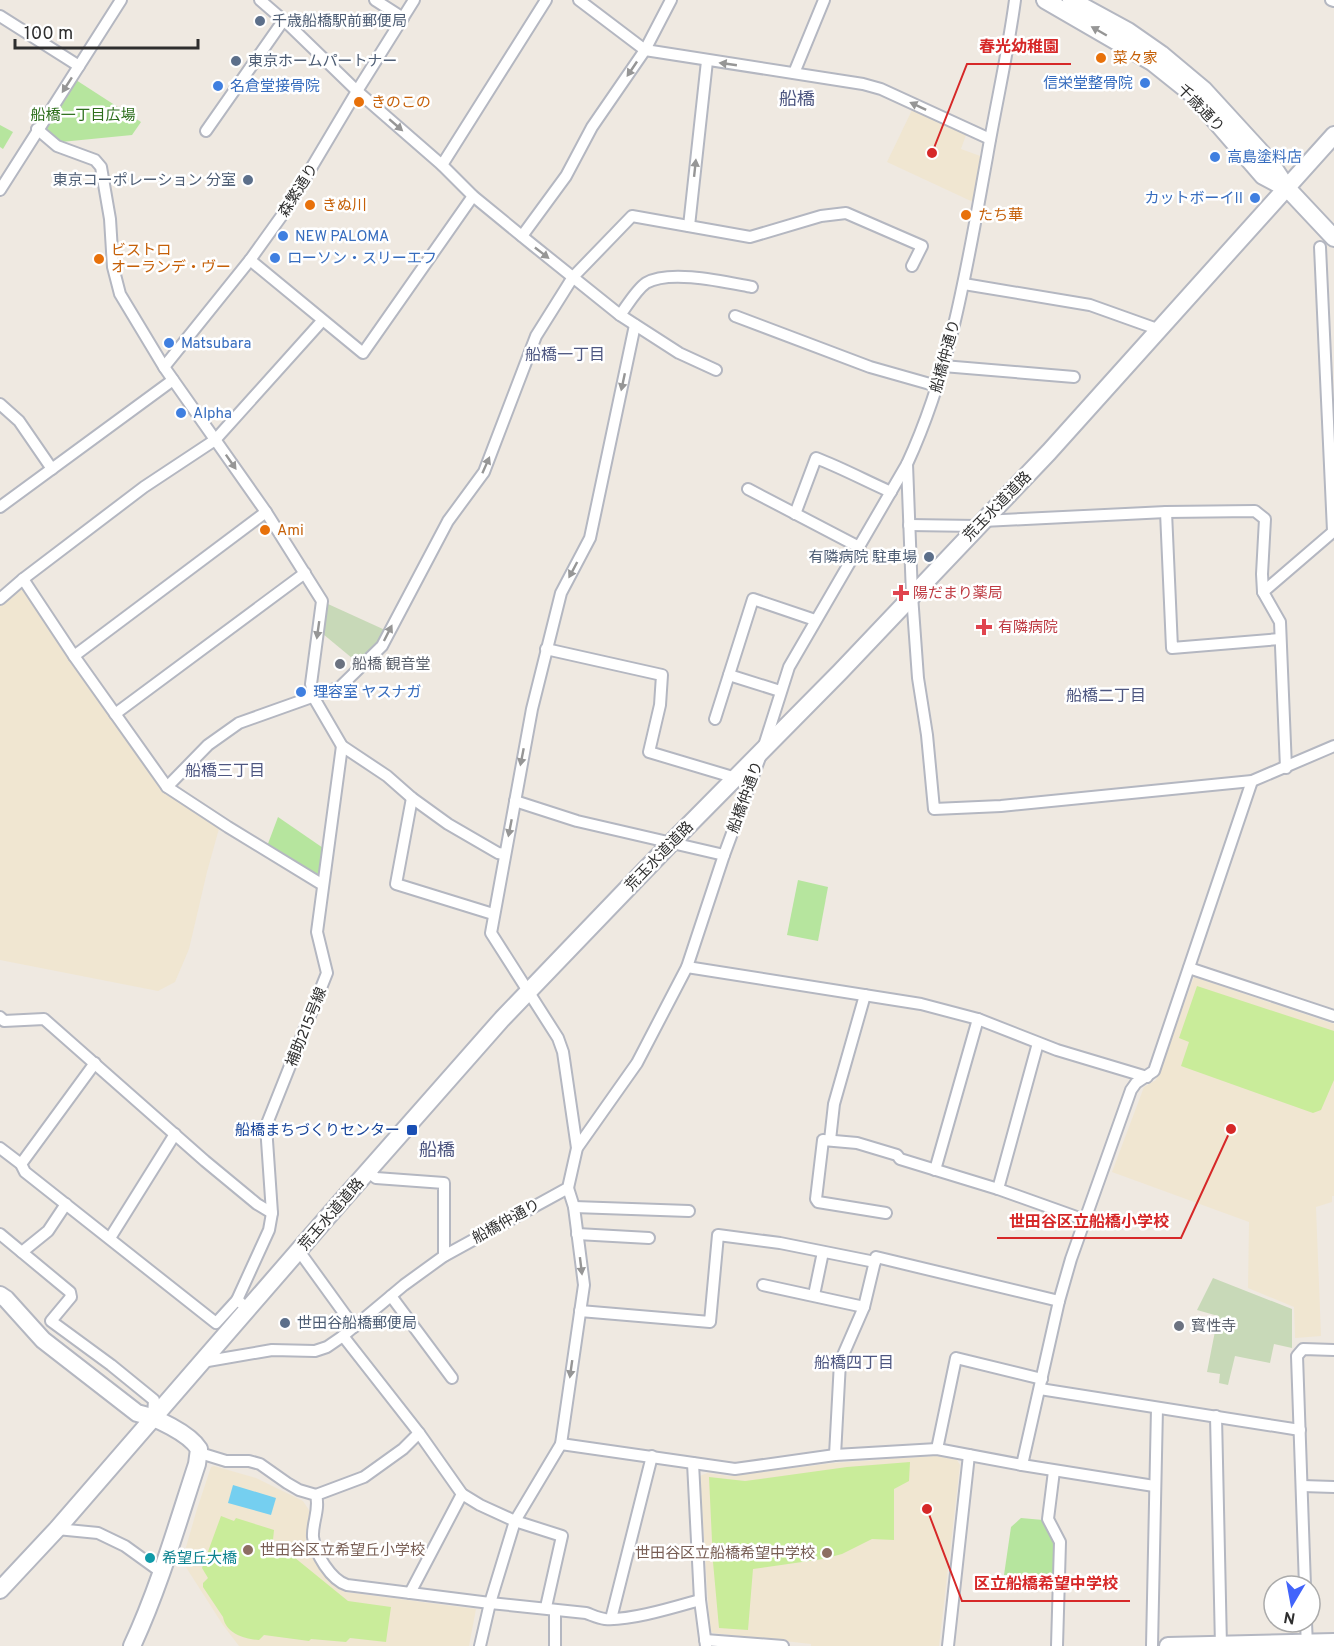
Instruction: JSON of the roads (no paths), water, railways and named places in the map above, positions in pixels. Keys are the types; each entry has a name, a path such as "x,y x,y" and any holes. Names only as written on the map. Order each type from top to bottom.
{"main road":[{"name":"千歳通り","path":"1045,0 1152,62 1192,94 1263,176 1287,188"},
{"name":"千歳通り","path":"1071,0 1128,31 1197,83 1270,162 1287,188 1330,240"},
{"name":"荒玉水道道路","path":"0,1590 57,1529 202,1362 222,1328 242,1304 298,1251 502,1019 980,524 1160,330 1334,135"},
{"path":"0,1295 60,1355 137,1413 153,1416 197,1445 200,1453 144,1621 132,1646"},
{"path":"1168,1646 1334,1642"}],"street":[{"path":"0,190 121,0"},
{"path":"375,0 403,18"},
{"name":"森繁通り","path":"164,367 250,260 288,207 414,0"},
{"path":"442,165 546,0"},
{"path":"579,0 645,50 863,84 881,89 990,139"},
{"path":"522,236 566,176 592,127 645,50 671,0"},
{"path":"794,73 824,0"},
{"name":"船橋仲通り","path":"202,1362 272,1350 315,1351 343,1336 444,1256 568,1188 577,1148 647,1047 687,967 789,667 907,464 919,439 943,366 964,284 1007,56 1015,0"},
{"path":"262,1 473,196 522,236 620,315 679,353 716,370"},
{"path":"0,16 79,66"},
{"path":"206,131 283,21"},
{"path":"689,226 707,61"},
{"path":"38,129 57,146 95,160 101,167 110,219 113,267 120,294 164,367 266,512 322,601 310,684 315,698 342,746 387,776 412,798 448,824 498,853 504,854"},
{"path":"250,260 363,353 473,196"},
{"path":"167,787 208,745 239,723 315,698 340,687 382,646 448,521 484,472 536,336 573,277 632,216 750,237 821,216 846,213 922,246 912,266"},
{"path":"1263,592 1334,531 1330,240"},
{"path":"620,315 644,284 660,277 712,279 752,287"},
{"path":"964,284 1089,305 1160,330"},
{"path":"735,316 870,367 937,386"},
{"path":"0,599 144,487 215,440 322,321"},
{"path":"577,1148 563,1052 558,1038 490,933 527,730 546,649 561,593 590,538 635,325"},
{"path":"943,366 1074,377"},
{"path":"0,507 173,380"},
{"path":"0,404 19,421 52,469"},
{"path":"795,514 816,458 858,475 891,492"},
{"path":"907,464 918,678 927,735 934,809 1001,806 1252,781 1334,746"},
{"path":"748,489 859,547"},
{"path":"909,525 980,524 1166,512 1255,511 1260,514 1265,519 1263,592 1280,622 1286,768"},
{"path":"74,656 266,512"},
{"path":"1166,512 1172,648 1280,639"},
{"path":"115,714 305,573"},
{"path":"23,579 74,656 167,787 323,885"},
{"path":"715,719 753,599 815,620"},
{"path":"546,649 662,675 660,705 649,752 736,778"},
{"path":"729,675 780,691"},
{"name":"補助215号線","path":"242,1304 269,1230 272,1213 266,1126 327,973 317,932 342,746"},
{"path":"1022,1465 1059,1301 1085,1220 1131,1090 1136,1083 1154,1071 1252,781"},
{"path":"412,798 396,884 493,914"},
{"path":"515,801 577,821 724,855"},
{"path":"687,967 921,1004 1001,1026 1038,1043 1147,1077"},
{"path":"1189,968 1334,1016"},
{"path":"830,1140 834,1104 865,995"},
{"path":"0,1017 4,1022 44,1019 257,1204 272,1213"},
{"path":"935,1170 978,1019"},
{"path":"998,1189 1038,1043"},
{"path":"21,1164 95,1063"},
{"path":"110,1238 175,1134"},
{"path":"886,1213 818,1202 816,1199 823,1140 857,1143 1085,1220"},
{"path":"0,1148 21,1164 25,1172 222,1328"},
{"path":"367,1171 376,1178 444,1183 444,1256"},
{"path":"480,1646 490,1603 515,1521 561,1444 584,1285 574,1207 568,1188"},
{"path":"22,1252 48,1231 66,1204"},
{"path":"574,1207 689,1211"},
{"path":"0,1234 70,1292 71,1297 51,1321 154,1400 153,1416"},
{"path":"577,1234 649,1238"},
{"path":"580,1311 711,1322 718,1235 780,1243 875,1262"},
{"path":"298,1251 354,1327"},
{"path":"814,1295 823,1252"},
{"path":"835,1455 840,1362 864,1307 876,1257 1059,1301"},
{"path":"763,1285 864,1307"},
{"path":"391,1296 452,1378"},
{"path":"343,1336 419,1433 462,1494 515,1521 562,1536 550,1609 555,1646"},
{"path":"1305,1574 1298,1356 1303,1349 1334,1350"},
{"path":"937,1449 956,1358 1041,1384 1157,1408 1300,1430"},
{"path":"1152,1646 1157,1408"},
{"path":"1216,1416 1221,1645"},
{"path":"200,1453 226,1461 249,1461 260,1464 293,1487 316,1495 364,1477 403,1449 419,1433"},
{"path":"561,1444 735,1469 835,1455 937,1449 1053,1471 1154,1486"},
{"path":"948,1646 969,1455"},
{"path":"611,1619 652,1456"},
{"path":"693,1463 700,1600 706,1643 783,1646"},
{"path":"1053,1471 1048,1519 1060,1542 1057,1646"},
{"path":"1302,1486 1334,1487"},
{"path":"410,1593 462,1494"},
{"path":"316,1495 317,1509 313,1537 320,1555 335,1578 347,1585 586,1613 611,1619 653,1612 700,1600"},
{"path":"57,1529 98,1533 124,1546 161,1572"}],"water":[{"path":"233,1485 276,1498 271,1515 228,1503"}],"place":[{"name":"千歳船橋駅前郵便局","path":"260,21"},
{"name":"菜々家","path":"1101,58"},
{"name":"東京ホームパートナー","path":"236,61"},
{"name":"信栄堂整骨院","path":"1145,83"},
{"name":"名倉堂接骨院","path":"218,86"},
{"name":"きのこの","path":"359,102"},
{"name":"春光幼稚園","path":"932,153"},
{"name":"高島塗料店","path":"1215,157"},
{"name":"東京コーポレーション 分室","path":"248,180"},
{"name":"カットボーイII","path":"1255,198"},
{"name":"きぬ川","path":"310,205"},
{"name":"たち華","path":"966,215"},
{"name":"NEW PALOMA","path":"283,236"},
{"name":"ローソン・スリーエフ","path":"275,258"},
{"name":"ビストロ オーランデ・ヴー","path":"99,259"},
{"name":"Matsubara","path":"169,343"},
{"name":"Alpha","path":"181,413"},
{"name":"Ami","path":"265,530"},
{"name":"有隣病院 駐車場","path":"929,557"},
{"name":"陽だまり薬局","path":"901,593"},
{"name":"有隣病院","path":"984,627"},
{"name":"船橋 観音堂","path":"340,664"},
{"name":"理容室 ヤスナガ","path":"301,692"},
{"name":"世田谷区立船橋小学校","path":"1231,1129"},
{"name":"船橋まちづくりセンター","path":"412,1130"},
{"name":"世田谷船橋郵便局","path":"285,1323"},
{"name":"寳性寺","path":"1179,1326"},
{"name":"区立船橋希望中学校","path":"927,1509"},
{"name":"世田谷区立希望丘小学校","path":"248,1550"},
{"name":"世田谷区立船橋希望中学校","path":"827,1553"},
{"name":"希望丘大橋","path":"150,1558"}],"district":[{"name":"船橋","path":"797,99"},
{"name":"船橋一丁目","path":"565,354"},
{"name":"船橋二丁目","path":"1106,695"},
{"name":"船橋三丁目","path":"225,770"},
{"name":"船橋","path":"437,1150"},
{"name":"船橋四丁目","path":"854,1362"}],"park label":[{"name":"船橋一丁目広場","path":"83,115"}]}
